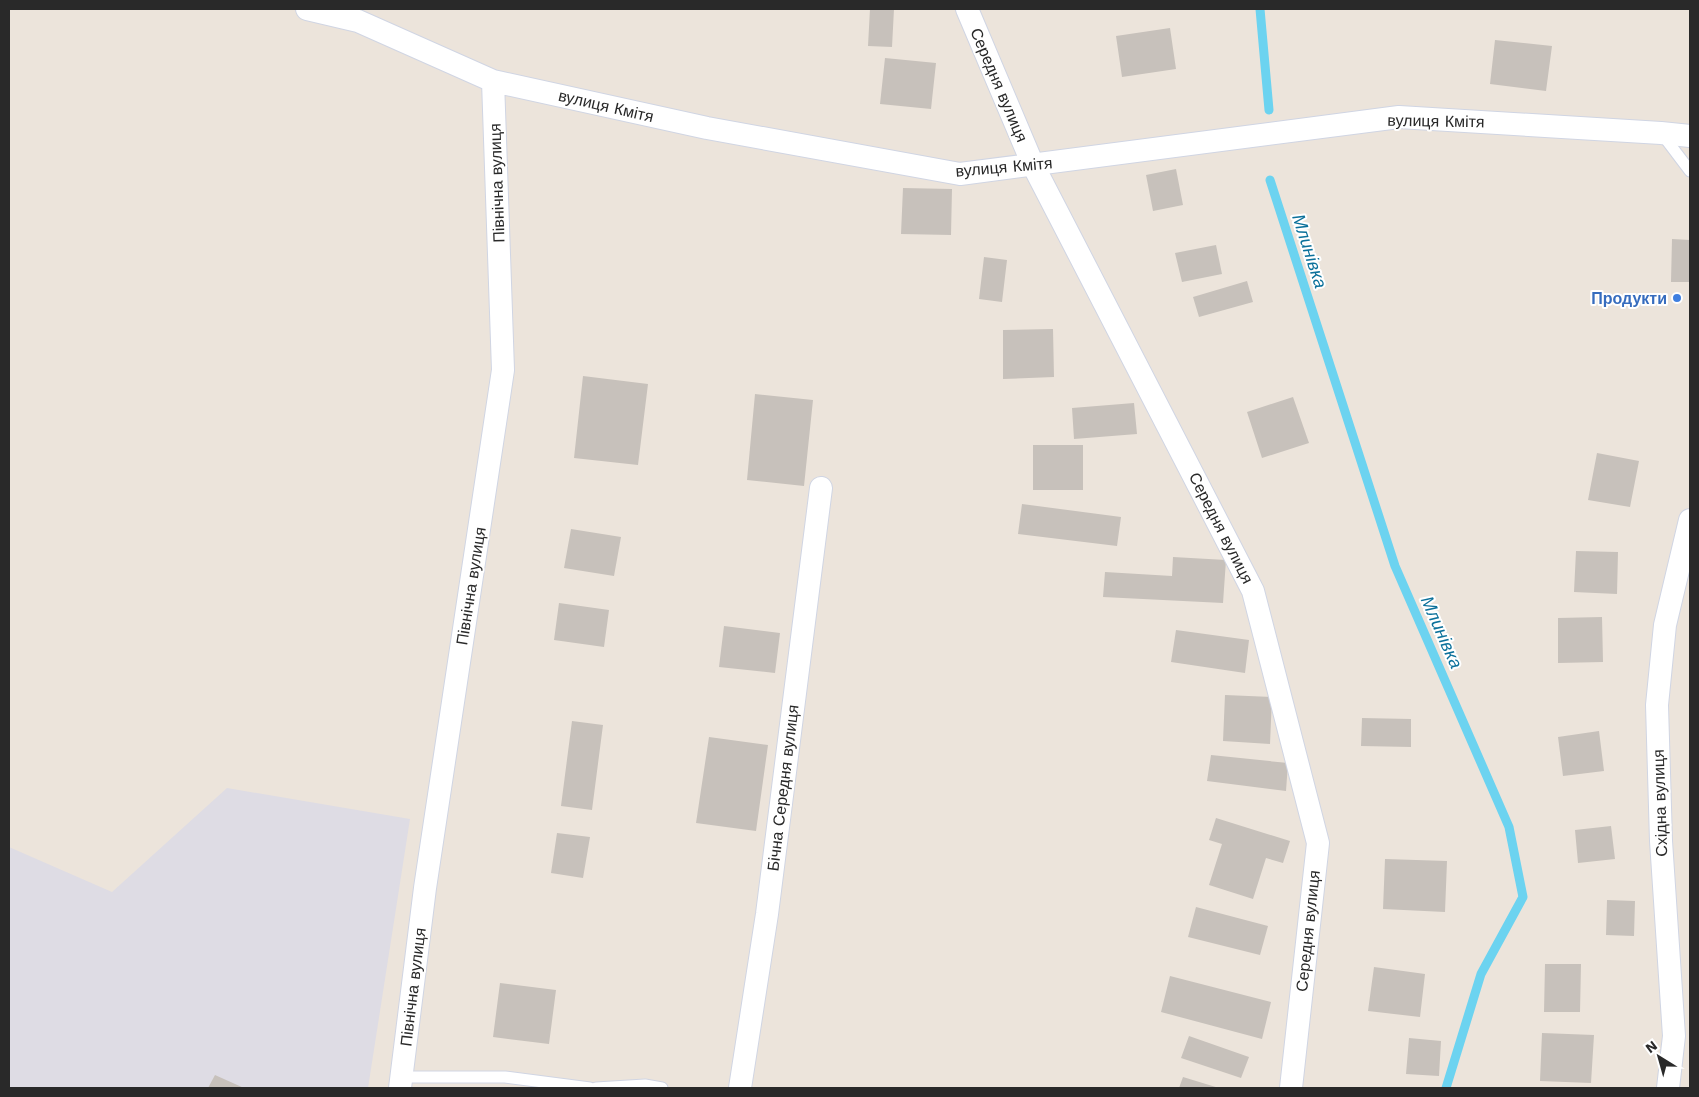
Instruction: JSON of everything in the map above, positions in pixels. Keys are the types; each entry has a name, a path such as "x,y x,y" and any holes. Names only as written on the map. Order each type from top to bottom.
{"street":[{"name":"вулиця Кмітя","path":"307,9 357,15 493,81 707,128 960,174 1399,117 1690,136"},
{"name":"Середня вулиця","path":"966,9 1033,165 1253,590 1318,843 1291,1088"},
{"name":"Північна вулиця","path":"401,1083 425,888 503,370 493,81"},
{"name":"Бічна Середня вулиця","path":"740,1088 767,914 821,488"},
{"name":"Східна вулиця","path":"1668,1088 1674,1036 1661,841 1657,705 1665,625 1690,520"}],"lane":[{"path":"1661,133 1690,171"},
{"path":"401,1083 505,1077 590,1088"},
{"path":"596,1088 645,1085 662,1088"}],"shaded area":[{"path":"227,788 410,819 368,1088 9,1088 9,847 112,892"}],"building":[{"path":"870,9 894,9 892,47 868,46"},
{"path":"1170,28 1176,69 1122,77 1116,36"},
{"path":"1495,40 1552,46 1546,91 1490,84"},
{"path":"885,58 936,63 931,109 880,104"},
{"path":"1176,169 1183,205 1153,211 1146,175"},
{"path":"903,188 952,189 951,235 901,234"},
{"path":"1672,239 1690,240 1690,282 1671,282"},
{"path":"1216,245 1222,274 1182,282 1175,253"},
{"path":"984,257 1007,260 1002,302 979,299"},
{"path":"1247,281 1253,302 1199,317 1193,297"},
{"path":"1053,329 1054,377 1003,379 1003,330"},
{"path":"583,376 648,384 638,465 574,458"},
{"path":"755,394 813,400 804,486 747,480"},
{"path":"1293,397 1309,443 1262,458 1247,412"},
{"path":"1134,403 1137,434 1074,439 1072,408"},
{"path":"1033,445 1083,445 1083,490 1033,490"},
{"path":"1597,453 1639,461 1630,507 1588,500"},
{"path":"1022,504 1121,517 1117,546 1018,534"},
{"path":"571,529 621,537 614,576 564,568"},
{"path":"1576,551 1618,552 1617,594 1574,592"},
{"path":"1173,557 1226,560 1223,603 1103,597 1105,572 1172,576"},
{"path":"559,603 609,610 604,647 554,640"},
{"path":"1602,617 1603,662 1558,663 1558,618"},
{"path":"724,626 780,633 775,673 719,667"},
{"path":"1176,630 1249,640 1245,673 1171,662"},
{"path":"1225,695 1272,697 1270,744 1223,741"},
{"path":"1362,718 1411,719 1411,747 1361,746"},
{"path":"572,721 603,725 592,810 561,806"},
{"path":"1599,731 1604,771 1563,776 1558,737"},
{"path":"709,737 768,745 756,831 696,823"},
{"path":"1211,755 1288,763 1286,791 1207,781"},
{"path":"1216,818 1290,841 1283,863 1266,858 1253,899 1209,885 1222,844 1209,840"},
{"path":"1611,826 1615,859 1578,863 1575,830"},
{"path":"557,833 590,837 583,878 551,873"},
{"path":"1385,859 1447,861 1445,912 1383,909"},
{"path":"1607,900 1635,901 1634,936 1606,935"},
{"path":"1196,907 1268,926 1260,955 1188,937"},
{"path":"1545,964 1581,964 1580,1012 1544,1012"},
{"path":"1374,967 1425,974 1420,1017 1368,1011"},
{"path":"1170,976 1271,1002 1262,1039 1161,1012"},
{"path":"500,983 556,990 549,1044 493,1037"},
{"path":"1542,1033 1594,1035 1591,1083 1540,1081"},
{"path":"1189,1036 1249,1057 1241,1078 1181,1058"},
{"path":"1409,1038 1441,1041 1439,1076 1406,1074"},
{"path":"215,1075 244,1088 208,1088"},
{"path":"1183,1077 1219,1088 1179,1088"}],"waterway":[{"name":"Млинівка","path":"1260,9 1269,110"},
{"name":"Млинівка","path":"1270,180 1395,566 1509,827 1523,897 1481,974 1446,1088"}],"place":[{"name":"Продукти","path":"1677,298"}]}
